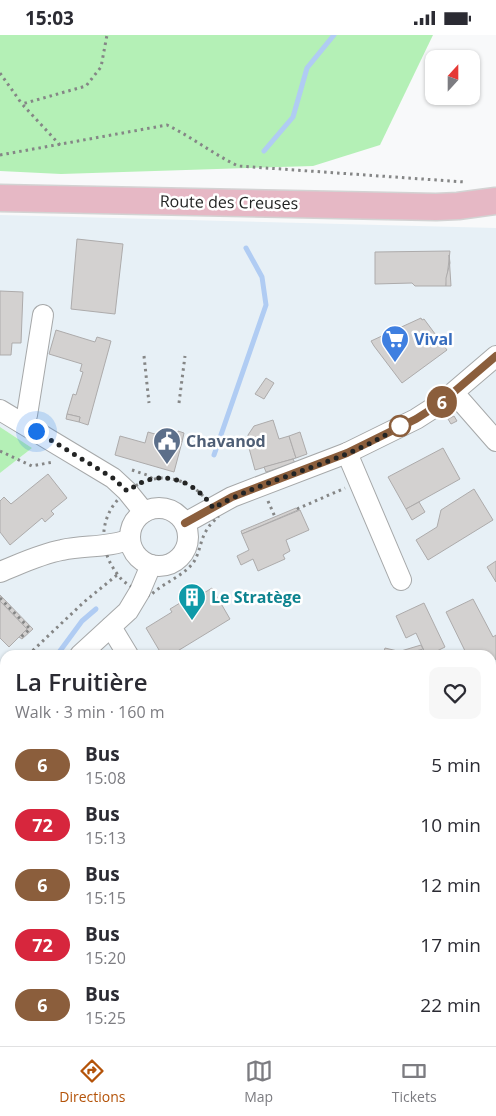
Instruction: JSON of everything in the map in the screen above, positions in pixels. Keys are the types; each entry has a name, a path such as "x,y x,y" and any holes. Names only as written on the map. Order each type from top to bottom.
{"main road":[{"name":"Route des Creuses","path":"463,194 496,213"},
{"name":"Route des Creuses","path":"0,198 463,194 496,201"}],"street":[{"path":"22,423 27,415 43,315"},
{"path":"185,523 232,497 347,453 416,419 454,393 496,356"},
{"path":"454,393 496,441"},
{"path":"0,410 113,478 127,491 144,512"},
{"path":"347,453 401,580"},
{"path":"156,508 170,510 179,515 185,523 188,534 187,546 182,556 173,563 162,566 151,565 140,559 133,550 130,539 131,529 136,519 144,512 156,508"},
{"path":"0,573 58,551 82,546 122,543 130,539"},
{"path":"86,650 128,611 140,591 151,565"},
{"path":"111,627 125,650"}],"path":[{"path":"22,104 86,86 102,67 108,35"},
{"path":"0,73 22,104 60,145"},
{"path":"0,155 167,125 183,133 219,157 238,166 463,194"},
{"path":"144,356 149,403"},
{"path":"179,403 185,356"},
{"path":"0,451 32,466 54,462 62,447"},
{"path":"170,478 191,487 208,500 213,508 218,517 206,530 194,562 181,575 150,596 122,580 117,575 106,554 104,532 107,517 119,497 127,491 148,480 170,478"},
{"path":"297,509 360,482"},
{"path":"33,650 84,602 117,575"},
{"path":"0,598 30,629 20,638"}],"shaded area":[{"path":"0,215 496,228 496,650 0,650 0,473 32,448 0,427"}],"green space":[{"path":"0,35 433,35 380,145 313,166 61,174 0,171"},
{"path":"0,427 32,448 0,473"}],"building":[{"path":"77,239 123,244 115,314 71,309"},
{"path":"450,251 446,286 415,286 412,283 375,284 375,252"},
{"path":"450,264 451,286 446,286 446,278"},
{"path":"0,291 23,292 21,343 12,343 11,355 0,355"},
{"path":"421,318 422,320 424,319 447,350 402,383 371,341"},
{"path":"56,330 95,342 97,337 111,341 88,425 79,422 80,417 67,414 73,394 76,395 83,372 80,371 82,364 49,354"},
{"path":"266,378 274,383 264,399 255,394"},
{"path":"67,414 80,417 79,422 66,419"},
{"path":"454,416 457,421 451,424 448,419"},
{"path":"273,420 279,439 289,436 296,458 255,470 249,448 248,435 254,426"},
{"path":"178,431 184,433 182,442 176,440"},
{"path":"148,432 182,442 174,472 115,455 120,436 145,443"},
{"path":"300,432 307,454 296,458 289,436"},
{"path":"443,448 460,479 406,509 388,477"},
{"path":"293,459 295,463 266,472 264,467"},
{"path":"48,474 67,498 51,511 54,514 45,522 42,518 10,545 0,532 0,501 4,497 11,504"},
{"path":"474,489 493,520 428,560 416,540 437,527 441,510"},
{"path":"419,502 425,512 412,520 406,509"},
{"path":"296,508 298,510 242,534 241,531"},
{"path":"300,510 309,530 286,540 290,551 283,555 285,559 258,571 253,559 241,565 237,556 249,550 242,534"},
{"path":"496,561 496,582 487,567"},
{"name":"Le Stratège","path":"212,588 230,619 179,650 159,650 146,628 172,612 170,609 184,601 186,604"},
{"path":"0,595 33,629 22,639 19,637 27,629 0,601"},
{"path":"473,599 493,637 496,635 496,650 465,650 446,612"},
{"path":"0,601 27,629 9,647 0,638"},
{"path":"424,603 445,647 439,650 424,650 416,633 406,638 396,616"},
{"path":"421,645 423,649 420,650 404,650"}],"waterway":[{"path":"264,151 293,117 307,68 334,35"},
{"path":"214,455 266,305 262,277 246,248"},
{"path":"61,650 82,621 96,609"}],"bus line":[{"name":"6","path":"185,523 232,497 347,453 416,419 454,393 496,356"}],"place":[{"name":"Vival","path":"395,363"},
{"name":"Chavanod","path":"167,465"},
{"name":"Le Stratège","path":"192,621"}],"route":[{"path":"36,431 113,478 127,491 148,480 160,478 177,479 208,500 213,508 232,497 347,453 400,426"}]}
